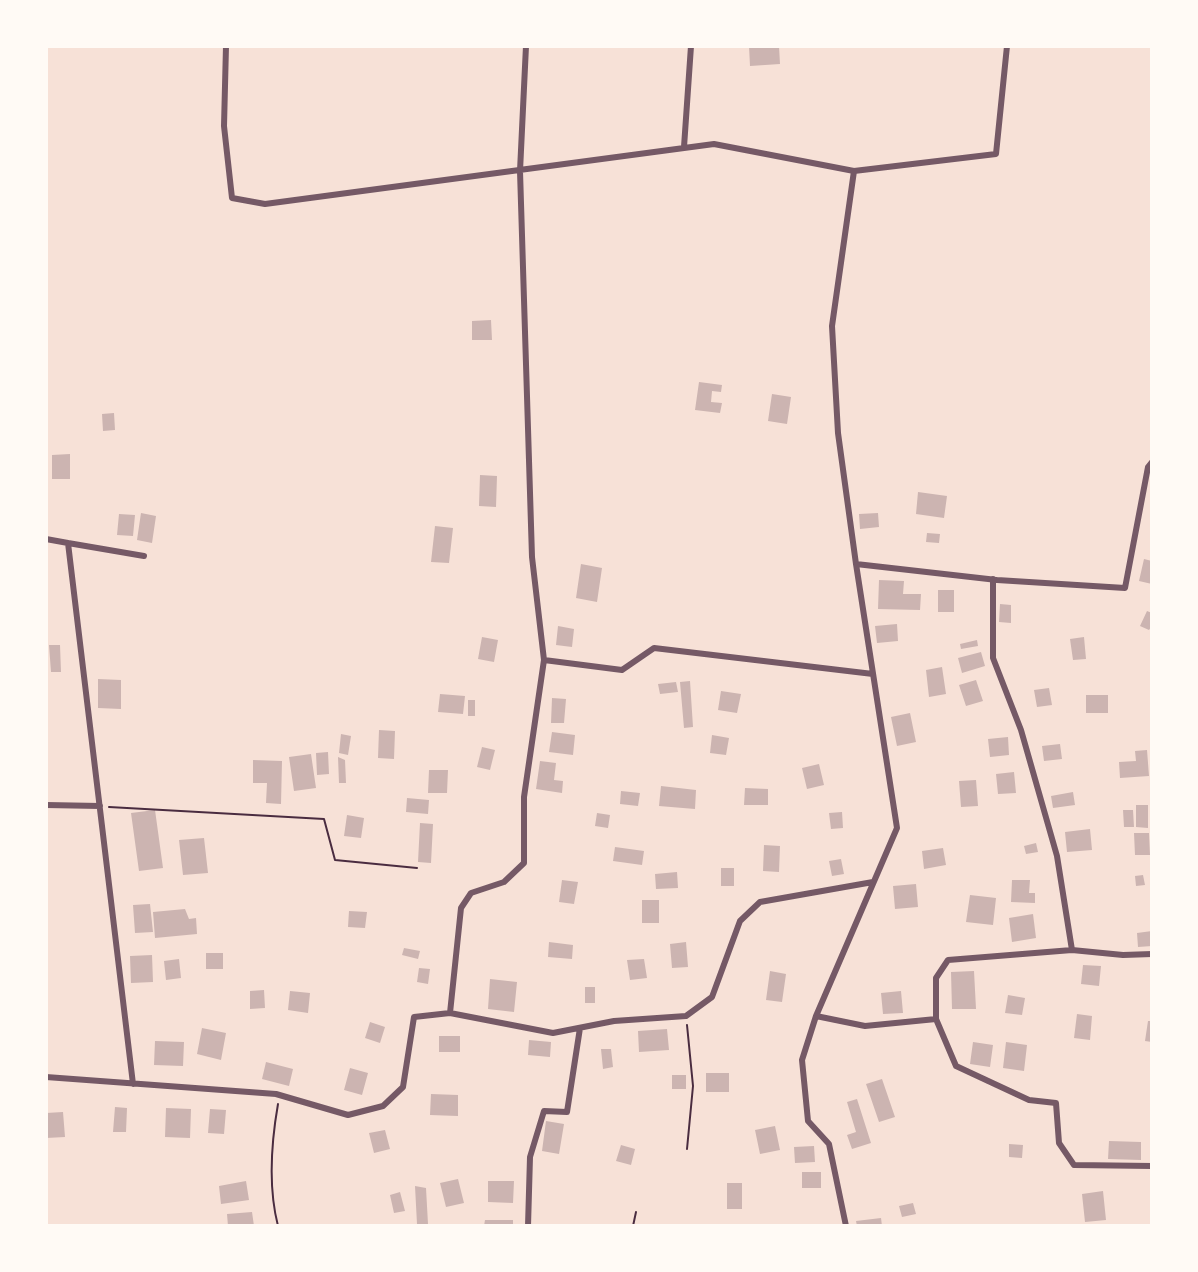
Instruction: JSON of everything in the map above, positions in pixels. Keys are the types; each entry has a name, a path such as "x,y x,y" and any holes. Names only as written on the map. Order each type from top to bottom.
{"street":[{"path":"226,46 224,126 232,198 266,204 714,144 854,171 996,154 1007,46"},
{"path":"450,1013 461,908 471,893 504,882 524,863 524,797 544,660 532,557 520,171 526,46"},
{"path":"684,147 691,46"},
{"path":"846,1226 828,1144 808,1121 802,1060 816,1016 897,828 838,433 832,326 854,171"},
{"path":"856,564 993,579 1125,588 1148,467 1152,462"},
{"path":"46,539 144,556"},
{"path":"68,543 133,1084"},
{"path":"993,579 993,658 1021,730 1057,856 1071,950"},
{"path":"544,660 622,670 654,648 873,674"},
{"path":"46,805 100,806"},
{"path":"46,1077 280,1095 348,1115 382,1106 403,1087 414,1017 450,1013 553,1033 614,1021 686,1016 712,997 740,921 760,902 873,882"},
{"path":"1152,954 1123,955 1071,950 948,960 936,978 936,1019 956,1066 1029,1100 1056,1103 1059,1143 1074,1165 1152,1166"},
{"path":"816,1016 865,1026 936,1019"},
{"path":"528,1226 530,1157 544,1111 567,1112 580,1028"}],"path":[{"path":"100,806 324,819 335,860 417,868"},
{"path":"686,1016 693,1086 687,1149"},
{"path":"278,1226 272,1203 273,1134 280,1095"},
{"path":"633,1226 636,1212"}],"building":[{"path":"749,46 779,46 780,64 750,66"},
{"path":"491,320 492,340 472,340 472,321"},
{"path":"699,382 722,385 721,392 712,391 711,402 722,403 720,413 695,410"},
{"path":"772,394 791,397 787,424 768,421"},
{"path":"114,413 115,430 103,431 102,414"},
{"path":"70,454 70,479 52,479 52,455"},
{"path":"480,475 497,476 496,507 479,506"},
{"path":"918,492 947,496 944,518 916,514"},
{"path":"141,513 156,516 152,543 137,540"},
{"path":"878,513 879,527 860,529 859,514"},
{"path":"119,514 135,515 133,536 117,535"},
{"path":"435,526 453,528 449,563 431,562"},
{"path":"927,533 940,534 939,543 926,542"},
{"path":"1144,559 1152,561 1152,584 1139,581"},
{"path":"581,564 602,568 597,602 576,598"},
{"path":"879,580 904,581 903,594 921,594 920,610 878,609"},
{"path":"938,590 954,590 954,612 938,612"},
{"path":"1000,604 1011,605 1011,623 999,622"},
{"path":"1147,611 1152,613 1152,626 1149,630 1140,626"},
{"path":"897,624 898,641 877,643 875,626"},
{"path":"558,626 574,629 572,647 556,645"},
{"path":"482,637 498,640 494,662 478,659"},
{"path":"1084,637 1086,659 1073,660 1070,639"},
{"path":"977,640 978,646 961,649 960,644"},
{"path":"49,645 60,645 61,672 51,672"},
{"path":"981,652 985,666 962,673 958,658"},
{"path":"942,667 946,694 929,697 926,670"},
{"path":"98,679 121,680 121,709 98,708"},
{"path":"976,680 983,701 966,706 959,685"},
{"path":"690,681 693,727 684,728 680,682"},
{"path":"676,682 678,692 660,694 658,684"},
{"path":"1049,688 1052,705 1037,707 1034,690"},
{"path":"721,691 741,694 737,713 718,710"},
{"path":"440,694 465,696 463,714 438,712"},
{"path":"1086,695 1108,695 1108,713 1086,713"},
{"path":"552,698 566,699 564,723 551,723"},
{"path":"468,700 475,700 475,716 468,716"},
{"path":"910,713 916,742 897,746 891,717"},
{"path":"379,730 395,731 394,759 378,758"},
{"path":"552,732 575,735 573,755 549,752"},
{"path":"341,734 351,736 348,755 339,753"},
{"path":"712,735 729,738 726,755 710,753"},
{"path":"1008,737 1009,755 990,757 988,739"},
{"path":"1060,744 1062,759 1044,761 1042,746"},
{"path":"482,747 495,750 490,770 477,767"},
{"path":"1147,750 1149,776 1120,778 1119,762 1136,761 1135,751"},
{"path":"328,752 329,774 317,775 316,753"},
{"path":"311,754 316,788 294,791 289,757"},
{"path":"338,757 345,760 346,783 339,783"},
{"path":"253,760 282,761 281,804 266,803 267,783 253,783"},
{"path":"540,761 556,763 554,780 563,781 562,793 536,789"},
{"path":"819,764 824,785 807,789 802,768"},
{"path":"429,770 448,770 447,793 428,793"},
{"path":"1014,772 1016,793 998,794 996,774"},
{"path":"976,780 978,806 961,807 959,781"},
{"path":"661,786 696,790 695,809 659,806"},
{"path":"745,788 768,789 768,805 744,805"},
{"path":"621,791 640,793 638,806 620,804"},
{"path":"1073,792 1075,805 1053,808 1051,796"},
{"path":"407,798 429,800 428,814 406,812"},
{"path":"1136,805 1148,805 1148,828 1136,827"},
{"path":"155,810 163,868 139,871 131,813"},
{"path":"1123,810 1133,810 1134,827 1124,827"},
{"path":"842,812 843,828 831,829 829,813"},
{"path":"597,813 610,815 608,828 595,826"},
{"path":"347,815 364,818 361,838 344,836"},
{"path":"420,823 433,824 431,863 418,862"},
{"path":"1090,829 1092,850 1067,852 1065,832"},
{"path":"1134,833 1149,833 1150,855 1135,855"},
{"path":"204,838 208,873 183,875 179,840"},
{"path":"1036,843 1038,852 1026,854 1024,846"},
{"path":"764,845 780,846 779,872 763,871"},
{"path":"615,847 644,851 642,865 613,861"},
{"path":"943,848 946,865 924,869 922,851"},
{"path":"841,859 844,874 832,876 829,861"},
{"path":"721,868 734,868 734,886 721,886"},
{"path":"677,872 678,888 656,889 655,874"},
{"path":"1143,875 1145,885 1136,886 1135,876"},
{"path":"562,880 578,882 574,904 559,902"},
{"path":"1012,880 1030,880 1029,893 1035,893 1035,903 1011,902"},
{"path":"916,884 918,907 895,909 893,886"},
{"path":"970,895 996,898 993,925 966,922"},
{"path":"642,900 659,900 659,923 642,923"},
{"path":"150,904 153,932 135,933 133,905"},
{"path":"185,909 189,919 196,918 197,934 155,938 153,912"},
{"path":"349,911 367,912 365,928 348,927"},
{"path":"1033,914 1036,938 1012,942 1009,918"},
{"path":"1152,931 1152,946 1138,947 1137,933"},
{"path":"549,942 573,945 572,959 548,957"},
{"path":"686,942 688,967 672,968 670,944"},
{"path":"404,948 420,951 418,959 402,955"},
{"path":"206,953 223,953 223,969 206,969"},
{"path":"152,955 153,982 131,983 130,956"},
{"path":"179,959 181,978 166,980 164,961"},
{"path":"644,959 647,978 630,980 627,960"},
{"path":"1083,965 1101,966 1099,986 1081,984"},
{"path":"419,968 430,969 428,984 417,982"},
{"path":"770,971 786,974 782,1002 766,1000"},
{"path":"974,971 976,1009 952,1009 951,972"},
{"path":"490,979 517,982 514,1012 488,1009"},
{"path":"585,987 595,987 595,1003 585,1003"},
{"path":"264,990 265,1008 250,1009 250,991"},
{"path":"290,991 310,993 308,1013 288,1010"},
{"path":"901,991 903,1013 883,1014 881,993"},
{"path":"1008,995 1025,998 1022,1015 1005,1013"},
{"path":"1077,1014 1092,1016 1090,1040 1074,1038"},
{"path":"1148,1021 1152,1021 1152,1042 1145,1041"},
{"path":"370,1022 385,1027 380,1043 365,1038"},
{"path":"202,1028 226,1033 221,1060 197,1054"},
{"path":"667,1029 669,1050 639,1052 638,1031"},
{"path":"439,1036 460,1036 460,1052 439,1052"},
{"path":"529,1040 551,1042 550,1057 528,1055"},
{"path":"155,1041 184,1042 183,1066 154,1065"},
{"path":"973,1042 993,1045 990,1067 970,1064"},
{"path":"1006,1042 1027,1045 1024,1071 1003,1068"},
{"path":"601,1049 611,1049 613,1067 603,1069"},
{"path":"266,1062 293,1069 289,1086 262,1079"},
{"path":"350,1068 368,1073 362,1095 344,1090"},
{"path":"706,1073 729,1073 729,1092 706,1092"},
{"path":"672,1075 686,1075 686,1089 672,1089"},
{"path":"882,1079 895,1117 879,1122 866,1084"},
{"path":"431,1094 458,1095 458,1116 430,1115"},
{"path":"857,1099 871,1143 852,1149 847,1135 856,1132 847,1102"},
{"path":"115,1107 127,1108 126,1132 113,1132"},
{"path":"166,1108 191,1109 190,1138 165,1137"},
{"path":"210,1109 226,1110 224,1134 208,1133"},
{"path":"63,1112 65,1137 46,1138 46,1113"},
{"path":"546,1121 564,1124 559,1154 542,1151"},
{"path":"775,1126 780,1150 760,1154 755,1130"},
{"path":"385,1130 390,1149 374,1153 369,1133"},
{"path":"1109,1141 1141,1142 1141,1160 1108,1159"},
{"path":"1009,1144 1023,1145 1022,1158 1009,1157"},
{"path":"621,1145 635,1149 631,1165 616,1161"},
{"path":"814,1146 815,1162 795,1163 794,1147"},
{"path":"802,1172 821,1172 821,1188 802,1188"},
{"path":"458,1179 464,1203 446,1207 440,1183"},
{"path":"246,1181 249,1200 221,1204 219,1186"},
{"path":"488,1181 514,1181 513,1203 488,1202"},
{"path":"727,1183 742,1183 742,1209 727,1209"},
{"path":"415,1186 426,1188 428,1224 417,1224"},
{"path":"1103,1191 1106,1220 1085,1222 1082,1194"},
{"path":"400,1192 405,1211 394,1213 390,1195"},
{"path":"913,1203 916,1214 902,1217 899,1206"},
{"path":"252,1212 254,1226 228,1226 227,1214"},
{"path":"881,1218 882,1226 857,1226 856,1221"},
{"path":"485,1220 513,1220 513,1226 484,1226"}]}
